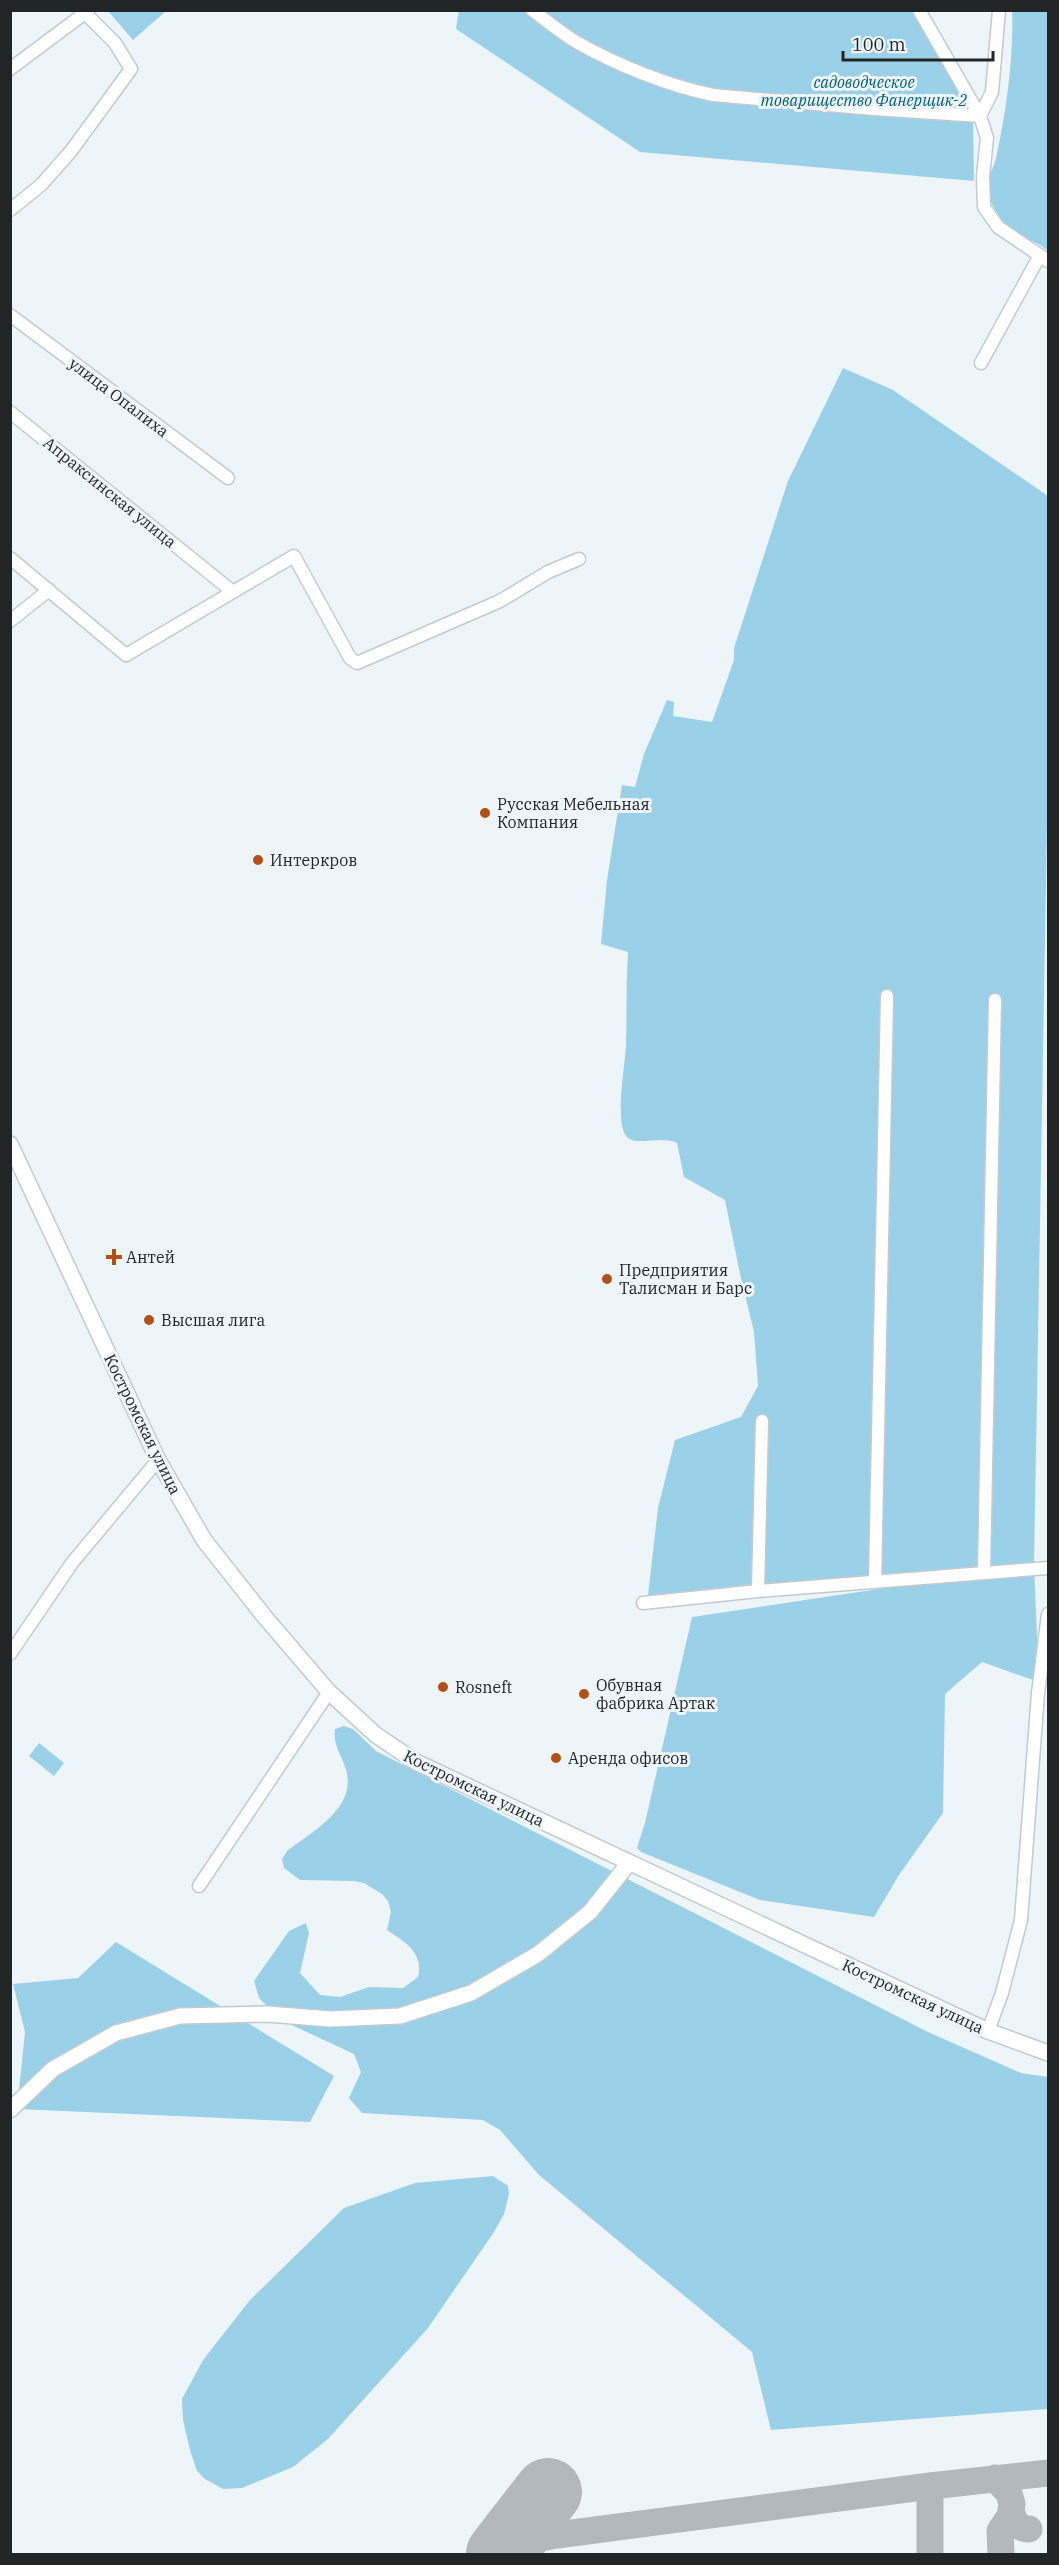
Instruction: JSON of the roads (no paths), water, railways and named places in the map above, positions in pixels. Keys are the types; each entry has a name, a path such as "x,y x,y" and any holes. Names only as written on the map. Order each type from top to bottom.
{"main road":[{"name":"Костромская улица","path":"10,1144 158,1460 204,1540 264,1616 329,1692 376,1736 416,1762 629,1863 988,2031 1048,2053"},
{"path":"10,2110 53,2069 116,2033 180,2016 268,2014 330,2019 400,2016 471,1993 538,1954 590,1912 629,1863"}],"street":[{"path":"532,10 576,42 608,59 693,91 713,95 874,110 980,116"},
{"path":"919,10 980,116 987,138 983,176 984,207 998,227 1044,258 981,363"},
{"path":"980,116 992,92 999,10"},
{"path":"10,69 84,12 125,56 131,69 71,151 41,185 10,210"},
{"name":"улица Опалиха","path":"10,315 228,478"},
{"name":"Апраксинская улица","path":"10,412 233,592"},
{"path":"10,558 126,655 294,556 350,658 357,663 500,601 548,572 579,559"},
{"path":"10,621 49,590"},
{"path":"875,1581 887,996"},
{"path":"984,1572 995,1000"},
{"path":"758,1591 762,1421"},
{"path":"10,1653 72,1563 158,1460"},
{"path":"643,1603 758,1591 1048,1568"},
{"path":"988,2031 1002,1993 1021,1920 1038,1693 1048,1614"},
{"path":"199,1886 329,1692"}],"place":[{"name":"Русская Мебельная Компания","path":"485,813"},
{"name":"Интеркров","path":"258,860"},
{"name":"Антей","path":"114,1257"},
{"name":"Предприятия Талисман и Барс","path":"607,1279"},
{"name":"Высшая лига","path":"149,1320"},
{"name":"Rosneft","path":"443,1687"},
{"name":"Обувная фабрика Артак","path":"584,1694"},
{"name":"Аренда офисов","path":"556,1758"}],"park label":[{"name":"садоводческое товарищество Фанерщик-2","path":"864,91"}]}
